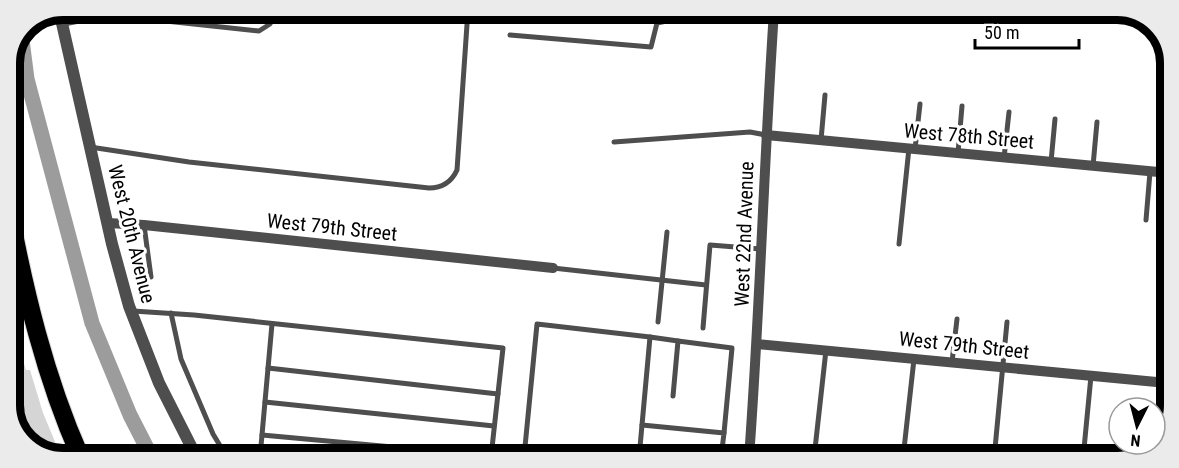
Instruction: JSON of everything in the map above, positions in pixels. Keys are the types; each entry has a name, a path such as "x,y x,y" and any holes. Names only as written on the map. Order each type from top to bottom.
{"highway":[{"path":"20,259 43,355 77,448"}],"street":[{"name":"West 20th Avenue","path":"61,20 108,223 131,311 159,383 192,448"},
{"name":"West 22nd Avenue","path":"750,448 773,20"},
{"name":"West 78th Street","path":"766,135 1159,172"},
{"name":"West 79th Street","path":"108,223 553,268"},
{"name":"West 79th Street","path":"757,344 1160,382"}],"lane":[{"path":"62,24 83,20"},
{"path":"157,20 259,31 272,20"},
{"path":"90,147 189,162 429,188 443,186 449,182 457,170 467,20"},
{"path":"510,35 651,47 657,23 670,20"},
{"path":"821,140 825,95"},
{"path":"899,244 920,104"},
{"path":"958,153 962,106"},
{"path":"1004,158 1009,112"},
{"path":"1051,162 1055,119"},
{"path":"1093,166 1097,122"},
{"path":"614,142 750,132 766,135"},
{"path":"1146,220 1150,172"},
{"path":"144,225 151,277"},
{"path":"658,322 667,232"},
{"path":"703,328 710,245 761,249"},
{"path":"553,268 706,285"},
{"path":"131,311 171,313 503,348 492,448"},
{"path":"171,313 181,358 213,434 221,448"},
{"path":"952,362 957,319"},
{"path":"995,448 1007,322"},
{"path":"261,448 272,324"},
{"path":"525,448 537,324 732,348 722,448"},
{"path":"640,448 650,337"},
{"path":"673,396 678,341"},
{"path":"815,448 826,350"},
{"path":"904,448 914,359"},
{"path":"268,368 498,394"},
{"path":"1084,448 1091,376"},
{"path":"265,402 494,426"},
{"path":"642,425 724,433"},
{"path":"262,435 397,448"}],"shaded area":[{"path":"20,350 26,370 30,370 43,413 58,448 34,438 25,427 20,408"}],"waterway":[{"path":"23,46 27,79 92,323 130,415 147,448"}]}
